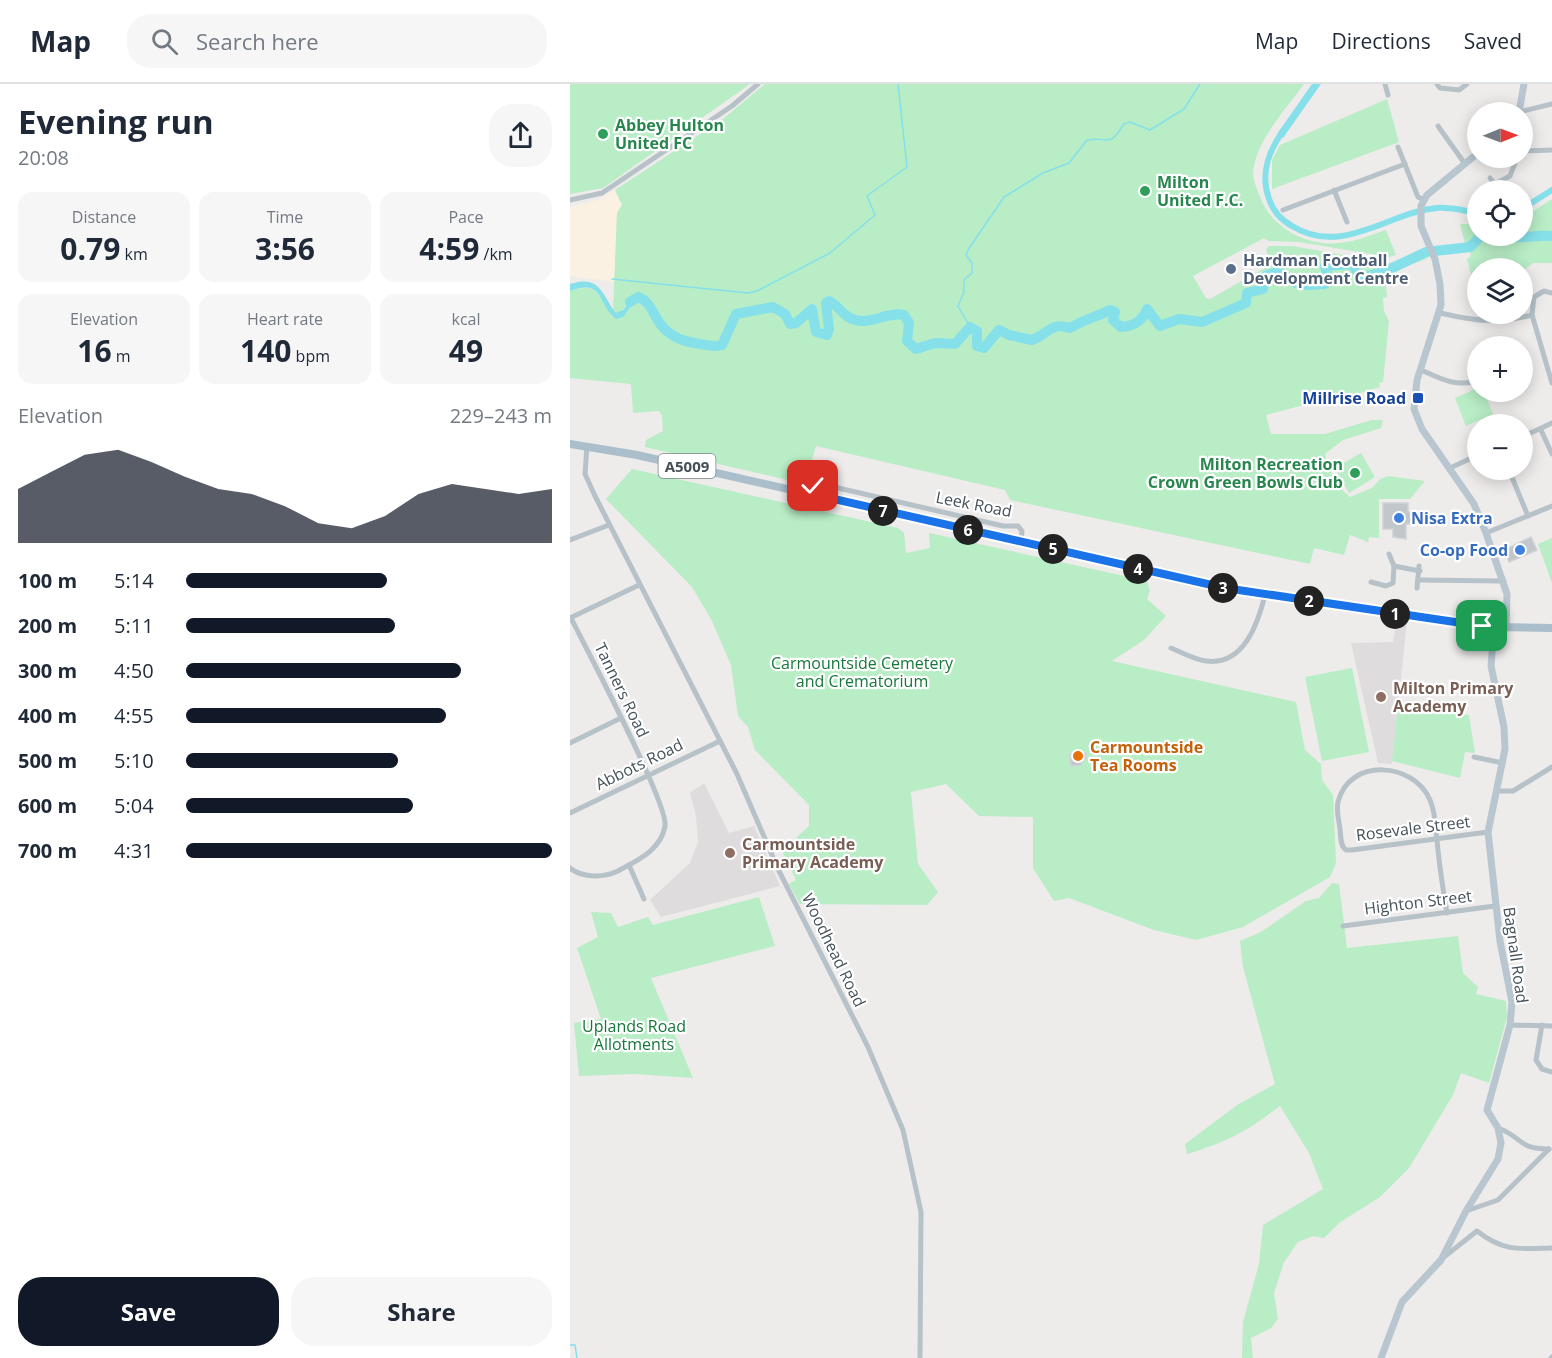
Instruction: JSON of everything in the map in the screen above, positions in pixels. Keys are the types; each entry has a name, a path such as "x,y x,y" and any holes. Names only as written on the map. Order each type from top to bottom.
{"main road":[{"name":"Leek Road","path":"570,444 812,494 1265,595 1506,627"},
{"name":"A5009","path":"1506,627 1552,628"}],"street":[{"path":"570,200 602,193 732,106 758,84"},
{"path":"1385,84 1388,95"},
{"path":"1437,84 1440,88 1459,90 1467,84"},
{"path":"1521,102 1524,84"},
{"path":"1533,109 1552,104"},
{"path":"1422,203 1465,164 1438,126"},
{"path":"1398,147 1422,203 1421,217 1440,284 1440,313 1415,389 1414,409 1422,429 1474,504 1504,581 1508,600 1506,627"},
{"path":"1533,151 1552,150"},
{"path":"1282,210 1405,164"},
{"path":"1490,178 1495,184 1510,176 1513,168"},
{"path":"1334,190 1347,222"},
{"path":"1533,306 1534,297 1538,293 1552,293"},
{"path":"1440,313 1467,319"},
{"path":"1533,318 1552,382"},
{"path":"1421,370 1448,382 1467,384"},
{"path":"1533,433 1552,423"},
{"path":"1542,430 1552,454"},
{"name":"Woodhead Road","path":"587,446 585,474 639,585 720,741 778,869 868,1047 903,1130 921,1212 920,1358"},
{"path":"1450,468 1467,460"},
{"path":"1513,480 1528,516"},
{"name":"Leek Road","path":"812,494 813,486 820,481 834,487 992,524 1018,526 1022,531 1021,542"},
{"path":"1486,533 1552,506"},
{"path":"570,540 609,525"},
{"path":"1371,582 1386,586 1393,583 1394,567 1389,554"},
{"path":"1394,567 1419,569 1417,588"},
{"path":"1418,580 1504,581"},
{"path":"571,618 639,585"},
{"path":"1171,648 1205,662 1232,655 1252,636 1265,595"},
{"name":"Tanners Road","path":"570,868 586,876 611,874 629,865 657,847 666,818 648,773 571,618"},
{"name":"Bagnall Road","path":"1381,1358 1402,1302 1441,1260 1466,1211 1498,1159 1501,1143 1498,1128 1487,1110 1510,1025 1512,1002 1495,906 1488,832 1503,763 1505,736 1491,666 1494,627"},
{"path":"570,743 621,718"},
{"name":"Abbots Road","path":"570,813 648,773 720,741"},
{"path":"1474,757 1503,763"},
{"path":"1496,791 1513,790 1552,767"},
{"name":"Rosevale Street","path":"1436,839 1435,819 1425,790 1402,774 1379,769 1362,772 1348,783 1341,795 1338,812 1343,848 1352,850 1436,839 1488,832"},
{"path":"1436,839 1447,913"},
{"path":"629,865 644,899"},
{"name":"Highton Street","path":"1343,926 1495,906"},
{"path":"1510,1025 1552,1026"},
{"path":"1542,1025 1536,1060 1542,1069 1552,1072"},
{"path":"1498,1128 1510,1132 1524,1146 1550,1149"},
{"path":"1466,1211 1498,1200 1550,1149"},
{"path":"1441,1260 1477,1232 1496,1245 1523,1249 1552,1248"}],"shaded area":[{"path":"615,190 622,205 617,213 615,282 570,276 570,207 597,200"},
{"name":"Milton Primary Academy","path":"1397,619 1407,621 1392,764 1378,763 1351,643 1393,642"},
{"name":"Carmountside Primary Academy","path":"704,783 729,833 754,826 780,886 661,917 650,900 690,863 698,842 696,816 690,793"}],"green space":[{"path":"570,84 750,84 603,188 570,194"},
{"path":"765,84 1304,84 1274,123 1257,155 1253,170 1254,178 1266,209 1284,228 1307,240 1320,243 1352,241 1386,230 1396,255 1389,257 1299,242 1268,241 1264,238 1193,276 1206,298 1210,299 1270,265 1266,249 1269,246 1292,246 1390,263 1425,249 1428,258 1395,271 1395,276 1385,277 1387,297 1383,298 1384,311 1389,321 1383,382 1379,383 1380,387 1328,403 1326,399 1266,415 1271,434 1325,434 1372,420 1383,420 1381,428 1343,440 1325,454 1334,478 1350,497 1372,488 1380,479 1388,476 1425,481 1410,499 1379,499 1379,538 1369,537 1368,542 1350,535 1344,555 1314,548 1310,564 1010,500 1005,490 816,446 805,484 645,447 646,440 663,431 662,416 659,411 633,413 631,384 570,378 570,291 580,288 593,289 613,317 626,313 636,300 641,301 641,293 636,294 621,312 616,313 613,310 617,213 622,205 615,190 723,119"},
{"path":"1387,99 1399,142 1272,189 1272,160 1280,145"},
{"path":"1552,199 1552,263 1533,263 1533,258 1468,258 1471,256 1470,252 1441,255 1438,246 1465,244 1460,224 1467,224 1467,246 1533,246 1533,211"},
{"path":"1467,393 1467,402 1488,402 1493,414 1467,414 1466,426 1455,398"},
{"name":"Milton Recreation Crown Green Bowls Club","path":"1361,453 1375,477 1349,493 1335,468"},
{"name":"Carmountside Cemetery and Crematorium","path":"632,469 898,528 904,533 906,553 930,548 929,533 1147,581 1150,591 1147,599 1166,616 1144,640 1112,661 1296,702 1305,750 1321,764 1322,780 1333,795 1336,863 1330,877 1243,927 1196,940 1154,930 1069,898 1054,901 1033,868 1033,817 979,816 946,784 911,792 918,864 938,892 927,905 800,904 789,884 796,880 782,851 809,826 809,805 755,750 748,727 738,716 731,665 711,619 692,587 606,499"},
{"path":"1552,538 1552,583 1538,544"},
{"path":"1352,668 1369,752 1322,761 1305,677"},
{"path":"1398,707 1469,715 1475,753 1465,752 1460,778 1392,761"},
{"path":"1332,883 1339,884 1347,948 1458,936 1463,973 1478,987 1476,994 1506,1001 1507,1017 1489,1083 1461,1073 1453,1095 1409,1168 1380,1197 1339,1223 1324,1238 1313,1236 1298,1242 1284,1262 1274,1293 1278,1319 1271,1328 1251,1338 1253,1358 1242,1358 1243,1322 1259,1264 1263,1225 1323,1189 1309,1153 1280,1106 1257,1123 1214,1145 1187,1154 1185,1144 1237,1105 1275,1084 1243,967 1240,941 1261,932 1306,901 1319,898"},
{"name":"Uplands Road Allotments","path":"759,897 775,946 651,978 693,1078 634,1074 579,1076 574,1023 601,1019 577,948 598,937 591,912 611,913 618,927 648,917 653,925"}],"water":[{"path":"1312,84 1321,84 1283,138 1277,134"},
{"path":"592,283 597,286 616,313 623,310 636,294 643,295 642,301 636,300 623,317 616,319 595,290 581,288 570,291 570,284"}],"building":[{"name":"Nisa Extra","path":"1383,503 1408,503 1408,512 1416,512 1416,524 1406,524 1406,539 1393,537 1393,529 1383,529"},
{"name":"Co-op Food","path":"1531,537 1537,550 1509,562 1504,550"},
{"name":"Carmountside Tea Rooms","path":"1086,753 1086,759 1082,760 1081,765 1071,766 1070,754"}],"waterway":[{"path":"881,186 907,167 898,84"},
{"path":"970,327 958,306 964,292 964,280 972,273 972,263 966,255 1004,197 1043,173 1069,163 1087,140 1112,139 1124,124 1130,122 1150,130 1184,109 1200,84"},
{"path":"1283,131 1270,155 1265,181 1273,207 1281,218 1292,226 1311,234 1329,237 1365,230 1419,211 1447,208 1467,211"},
{"path":"612,279 748,293 757,291 830,253 875,215 867,196 879,187"},
{"path":"1533,202 1552,190"},
{"path":"1533,236 1552,236"},
{"path":"630,302 638,297 645,301 662,327 670,333 680,339 708,346 722,345 736,314 773,307 785,314 790,324 796,323 812,309 816,332 827,335 829,329 826,303 829,301 843,313 859,321 904,315 909,323 907,341 916,349 935,343 955,344 970,327 977,331 977,346 984,348 999,330 1009,335 1032,340 1054,327 1070,328 1110,310 1115,312 1113,320 1121,327 1137,322 1147,309 1160,326 1179,319 1202,322 1246,303 1247,293 1263,289 1266,276 1271,274 1282,274 1299,284 1325,284 1328,278 1325,266 1352,264 1362,278 1388,270 1426,252 1471,246"},
{"path":"570,1345 575,1345 577,1358"}],"place":[{"name":"Abbey Hulton United FC","path":"603,134"},
{"name":"Milton United F.C.","path":"1145,191"},
{"name":"Hardman Football Development Centre","path":"1231,269"},
{"name":"Millrise Road","path":"1418,398"},
{"name":"Milton Recreation Crown Green Bowls Club","path":"1355,473"},
{"name":"Nisa Extra","path":"1399,518"},
{"name":"Co-op Food","path":"1520,550"},
{"name":"Milton Primary Academy","path":"1381,697"},
{"name":"Carmountside Tea Rooms","path":"1078,756"},
{"name":"Carmountside Primary Academy","path":"730,853"}],"route":[{"path":"813,486 812,494 1225,588 1482,626"}]}
